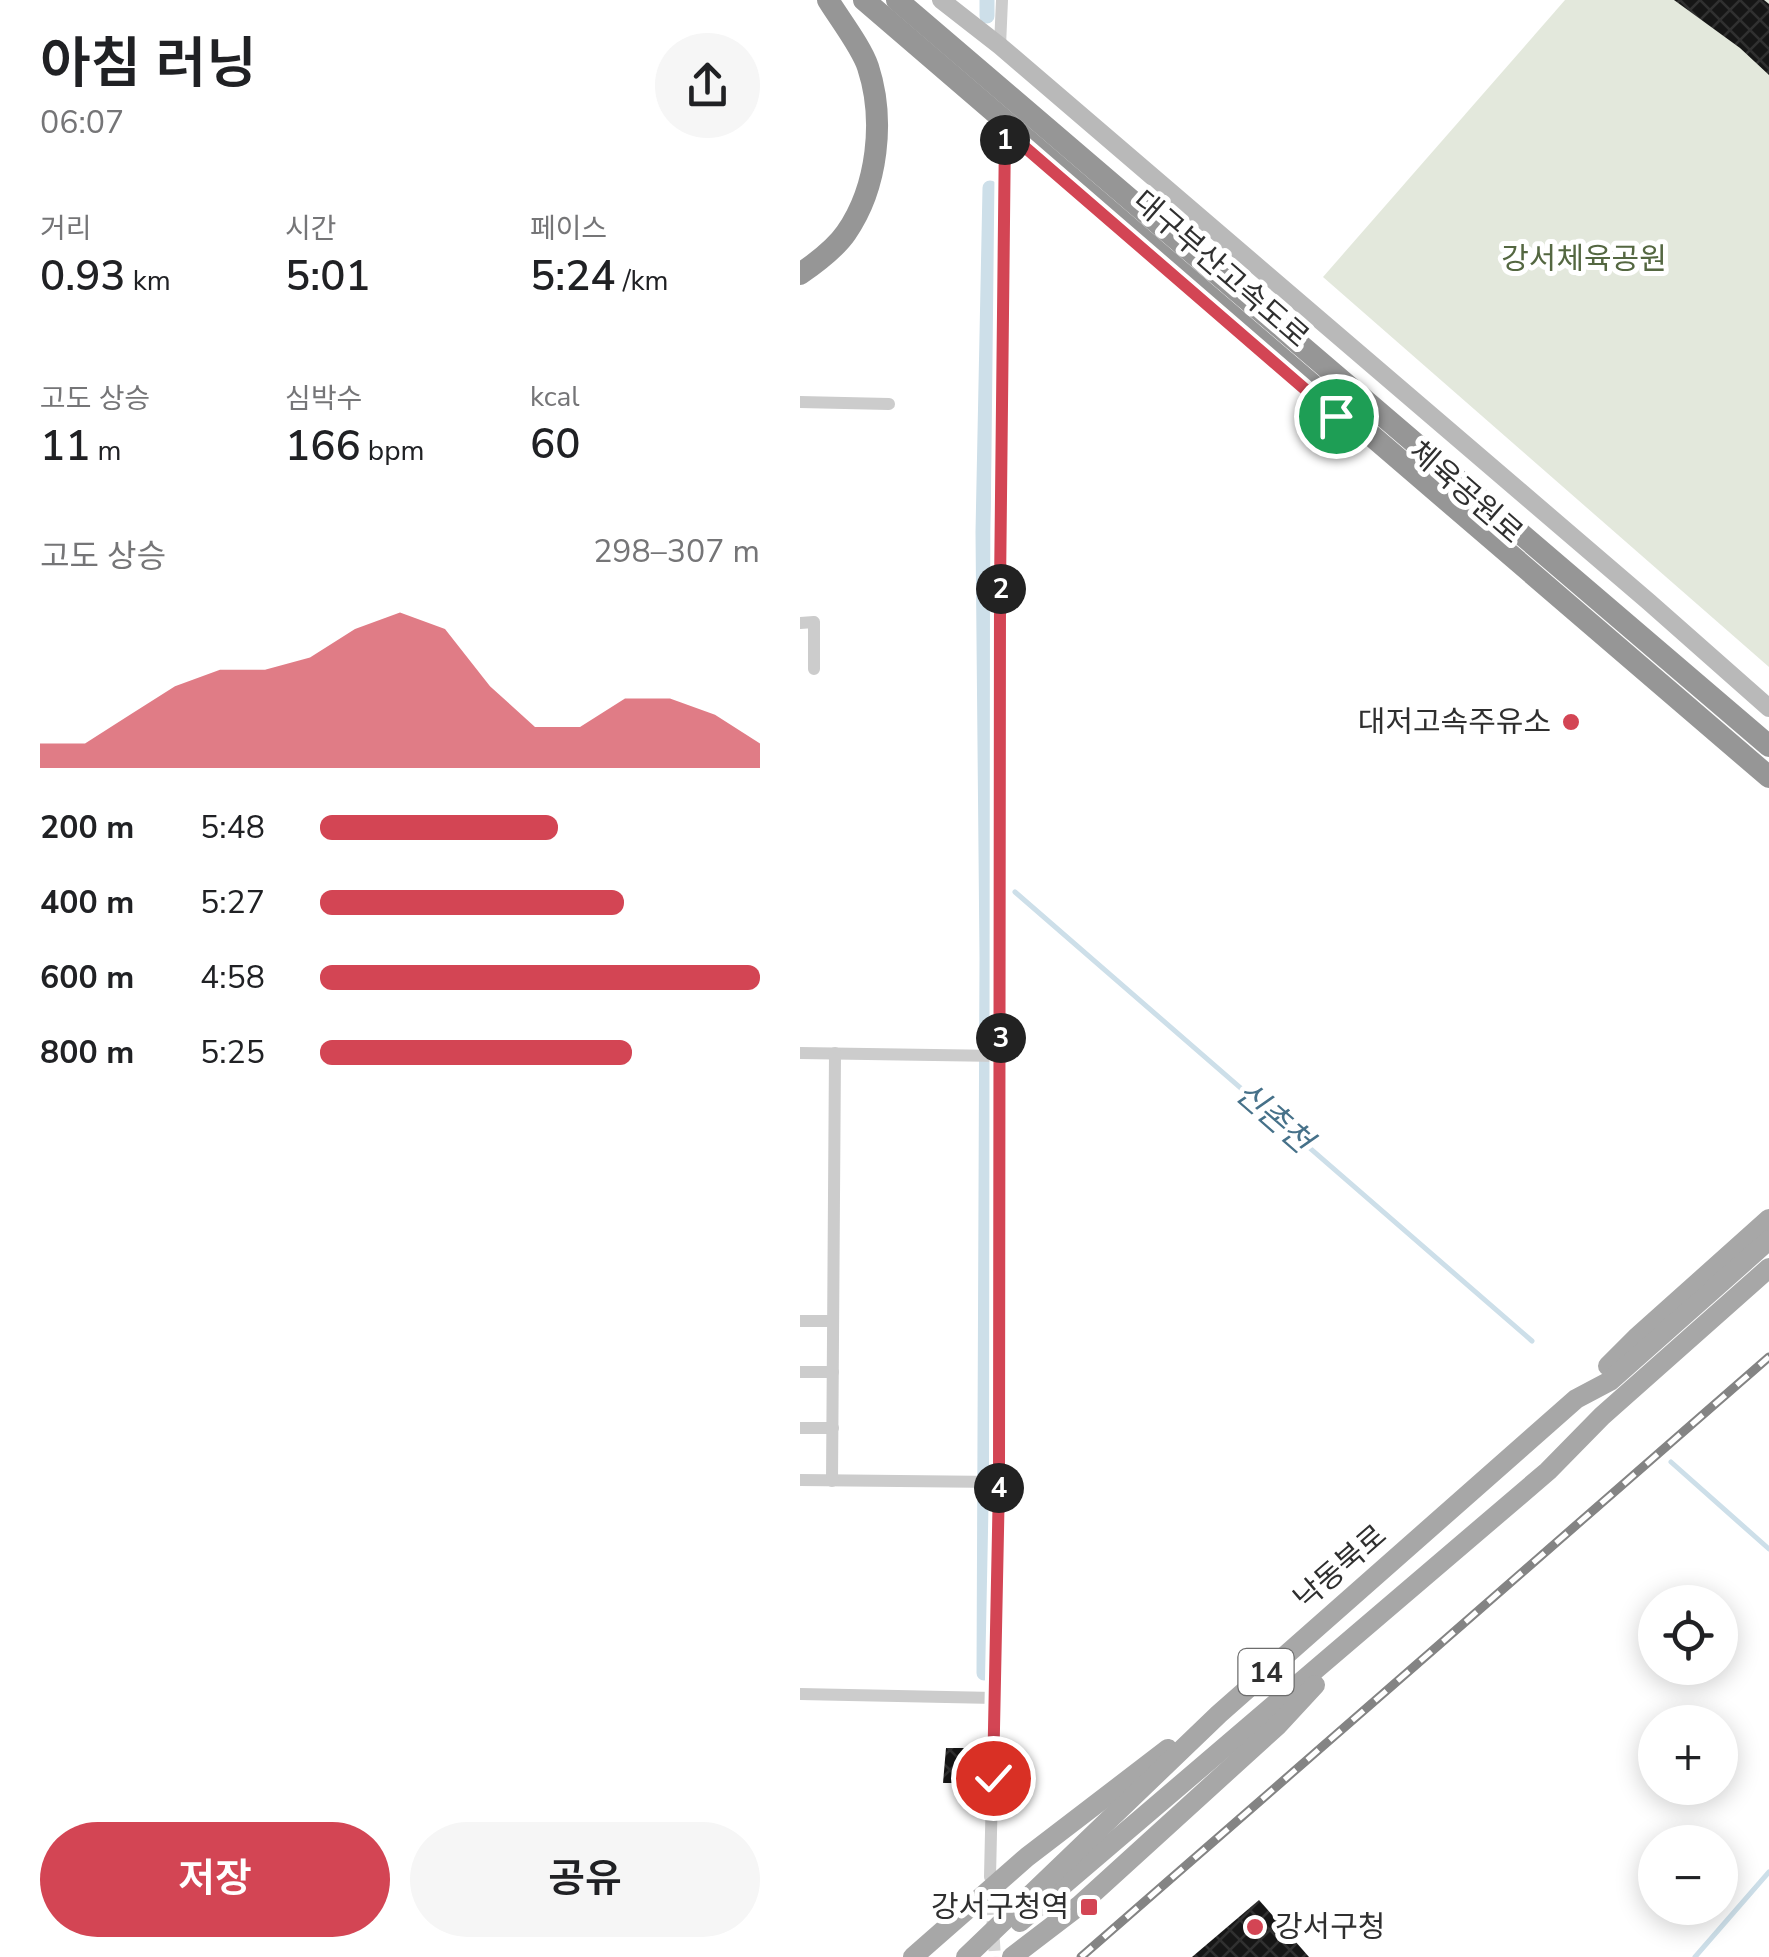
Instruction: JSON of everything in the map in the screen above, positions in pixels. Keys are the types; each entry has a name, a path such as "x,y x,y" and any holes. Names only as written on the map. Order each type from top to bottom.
{"highway":[{"path":"800,274 846,234 864,196 875,151 878,120 867,65 828,0"},
{"name":"대구부산고속도로","path":"860,0 1769,777"},
{"name":"대구부산고속도로","path":"898,0 1769,746"}],"main road":[{"name":"체육공원로","path":"860,0 1005,130 1769,789"},
{"name":"체육공원로","path":"941,0 1000,46 1769,708"},
{"path":"1576,1400 1636,1338 1769,1218"},
{"name":"낙동북로","path":"968,1957 1219,1714 1576,1400 1610,1381 1769,1240"},
{"name":"낙동북로","path":"968,1957 1004,1936 1548,1471 1602,1416 1769,1268"},
{"path":"1548,1471 1620,1417 1769,1286"},
{"path":"1012,1957 1080,1904 1278,1725 1374,1619"},
{"path":"913,1957 1027,1857 1146,1764 1219,1714"}],"street":[{"path":"1000,46 1002,0"},
{"path":"990,1878 999,1482 1005,130"},
{"path":"800,402 889,404"},
{"path":"800,623 814,622 814,669"},
{"path":"800,1052 1001,1056"},
{"path":"832,1481 835,1053"},
{"path":"800,1321 834,1320"},
{"path":"800,1372 833,1372"},
{"path":"800,1428 832,1428"},
{"path":"800,1480 999,1482"},
{"path":"800,1694 995,1698"}],"green space":[{"name":"강서체육공원","path":"1565,0 1769,0 1769,667 1323,277"}],"building":[{"path":"1674,0 1764,0 1769,4 1769,75 1740,48"},
{"path":"946,1748 976,1748 975,1783 943,1783"},
{"name":"강서구청","path":"1259,1900 1309,1957 1192,1957"}],"waterway":[{"path":"987,0 987,16"},
{"path":"984,1673 987,958 983,532 990,188"},
{"name":"신촌천","path":"986,867 994,874"},
{"name":"신촌천","path":"1015,892 1532,1341"},
{"name":"신촌천","path":"1671,1462 1769,1549"},
{"path":"1695,1957 1769,1872"}],"tunnel":[{"path":"990,1885 995,1957"}],"railway":[{"path":"1081,1957 1769,1357"}],"place":[{"name":"대저고속주유소","path":"1571,722"},
{"name":"강서구청역","path":"1089,1907"},
{"name":"강서구청","path":"1255,1927"}],"route":[{"path":"993,1778 999,1482 1005,130 1336,416"}]}
